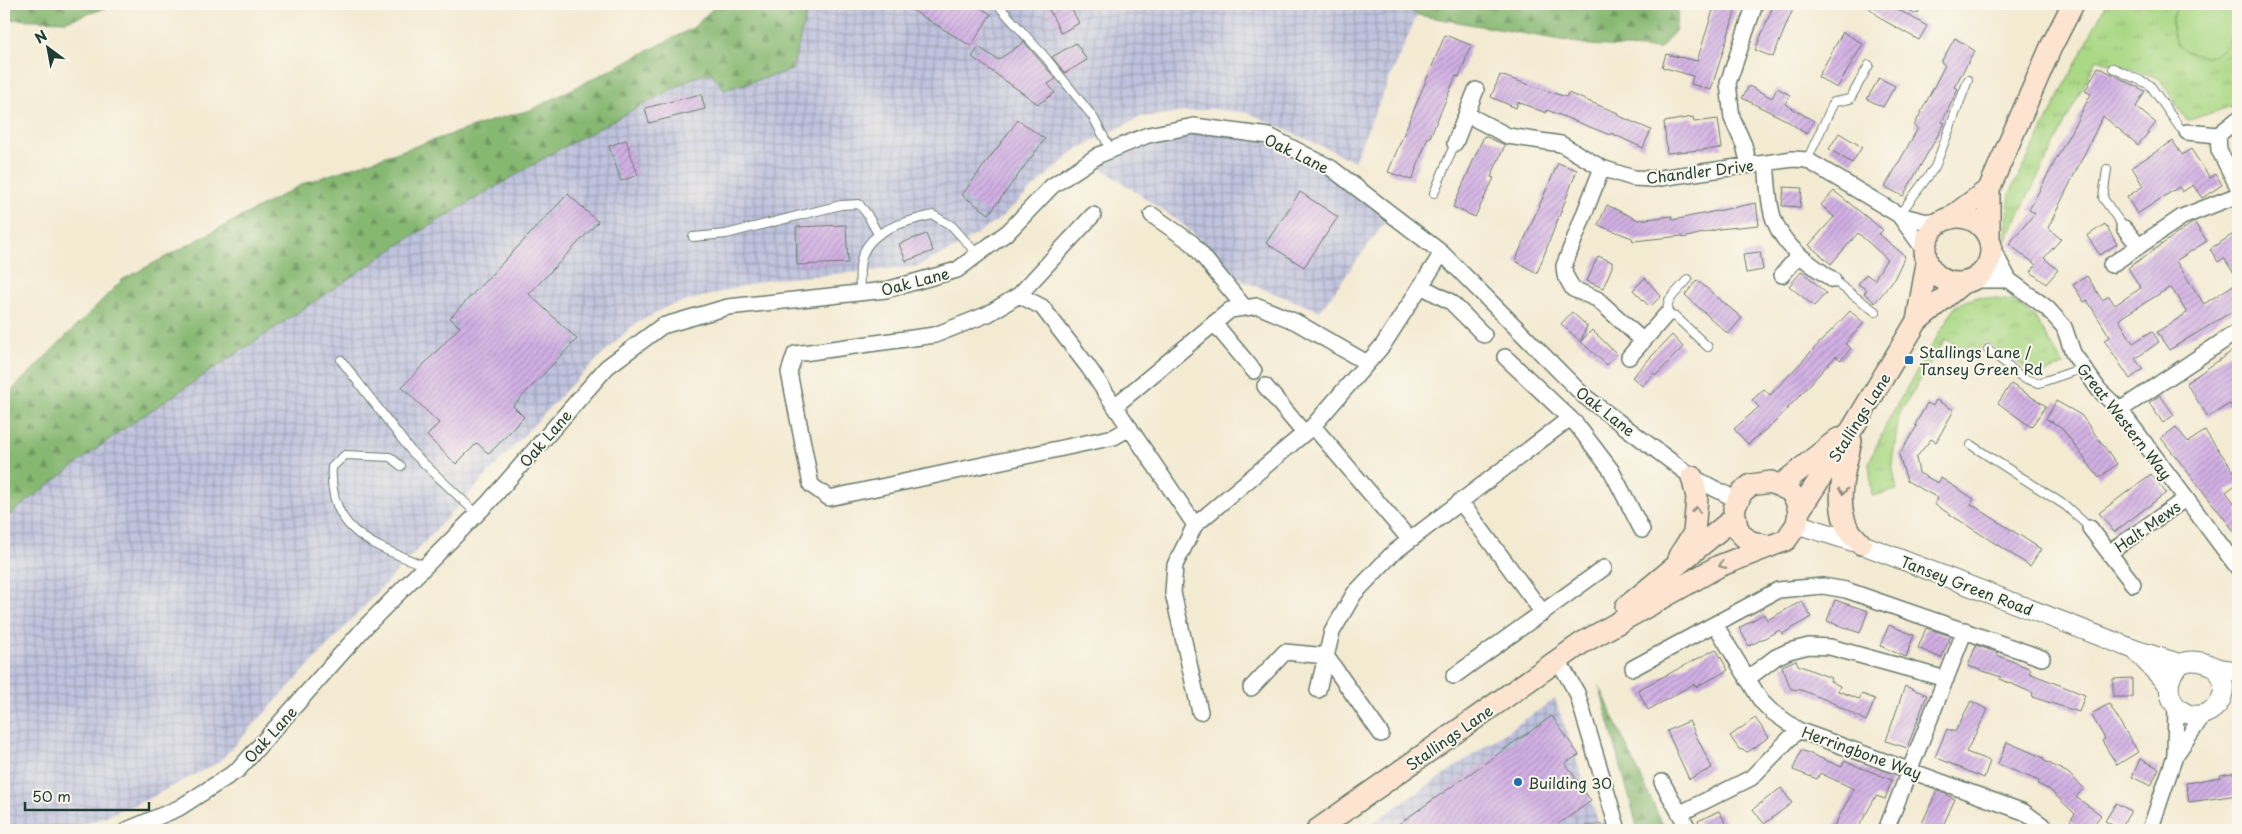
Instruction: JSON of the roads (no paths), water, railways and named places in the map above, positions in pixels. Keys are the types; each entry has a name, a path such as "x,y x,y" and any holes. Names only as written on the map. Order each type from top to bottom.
{"main road":[{"path":"1989,189 1932,230 1927,239 1926,257 1934,274 1947,282 1968,282 1984,271 1990,260 1989,189 2051,47 2074,4"},
{"path":"1945,220 1961,217 1972,220 1982,227 1990,243"},
{"name":"Stallings Lane","path":"1917,321 1926,257"},
{"name":"Stallings Lane","path":"1798,517 1917,321 1968,282"},
{"path":"1781,485 1854,426"},
{"path":"1854,426 1843,477 1842,508 1848,529 1861,544"},
{"path":"1672,570 1694,533 1697,497 1692,477"},
{"path":"1766,482 1781,485 1790,491 1796,500 1798,517 1786,540 1719,566 1582,644 1672,570 1735,509 1751,485 1766,482"},
{"path":"1735,509 1742,535 1749,541 1767,546"},
{"name":"Stallings Lane","path":"1317,830 1582,644"}],"street":[{"path":"1749,165 1744,145 1732,118 1728,83 1755,4"},
{"path":"1455,144 1468,115 1476,90"},
{"name":"Chandler Drive","path":"1468,115 1508,136 1561,144 1602,168 1633,178 1653,179 1794,159 1807,160"},
{"path":"2187,132 2218,135 2238,119"},
{"name":"Oak Lane","path":"128,830 179,808 238,770 366,626 477,514 607,367 662,326 728,307 886,290 957,270 1009,231 1052,186 1099,155 1148,135 1194,126 1269,136 1331,168 1442,253 1584,396 1735,509"},
{"path":"2218,135 2219,150 2238,187"},
{"path":"1807,160 1899,215 1923,221 1945,220"},
{"path":"1766,163 1773,219 1785,241 1798,256 1833,280"},
{"path":"1602,168 1564,266 1565,275 1572,289 1597,299 1642,341"},
{"path":"2111,265 2182,218 2238,195"},
{"path":"1093,215 1019,296 988,314 935,335 795,354 789,372 811,486 829,498 1114,437 1130,428"},
{"path":"1152,215 1192,243 1245,308"},
{"path":"1899,215 1926,257"},
{"path":"2124,228 2139,246"},
{"path":"1968,282 2009,280 1990,243"},
{"path":"1200,712 1173,593 1175,565 1195,525 1309,429 1383,345 1442,253"},
{"path":"1782,274 1798,256"},
{"name":"Great Western Way","path":"2009,280 2048,308 2064,327 2073,353 2083,368 2099,390 2120,410 2238,568"},
{"path":"1421,286 1451,302 1484,335"},
{"path":"1019,296 1042,307 1089,368 1195,525"},
{"path":"1115,406 1230,310 1258,306 1296,322 1367,363"},
{"path":"1629,357 1666,315"},
{"path":"1214,324 1254,371"},
{"path":"2120,410 2238,331"},
{"path":"1506,357 1570,418 1611,470 1642,530"},
{"path":"1266,386 1309,429 1410,540"},
{"path":"1318,690 1332,632 1354,594 1393,553 1570,418"},
{"name":"Halt Mews","path":"2109,552 2185,499"},
{"path":"1460,501 1543,613"},
{"name":"Tansey Green Road","path":"1798,517 1861,544 2136,650 2181,664 2203,660 2216,668 2238,671"},
{"name":"Halt Mews","path":"2090,528 2133,584"},
{"path":"1454,676 1604,568"},
{"path":"1633,668 1778,590 1823,586 1846,590 2042,658"},
{"name":"Herringbone Way","path":"1715,624 1747,679 1771,712 1798,730 2024,812 2049,830"},
{"path":"1886,830 1912,771 1965,630"},
{"path":"1747,679 1776,657 1789,651 1809,646 1830,646 1946,679"},
{"name":"Tansey Green Road","path":"2136,650 2169,686 2169,693 2176,706"},
{"path":"1251,688 1286,652 1326,656 1381,734"},
{"path":"1558,660 1577,694 1618,830"},
{"path":"2169,686 2173,673 2181,664"},
{"path":"2175,756 2176,706 2189,713 2204,714 2230,698 2216,668"},
{"path":"2150,830 2175,756 2204,714"},
{"path":"1681,813 1751,778 1798,730"},
{"path":"1662,782 1689,830"}],"lane":[{"path":"997,4 1046,58 1093,117 1111,150"},
{"path":"1807,160 1834,102 1850,99 1869,66"},
{"path":"2113,68 2150,85 2180,128 2187,132"},
{"path":"1899,215 1935,167 1968,80"},
{"path":"1434,193 1455,144"},
{"path":"2107,169 2103,198 2124,228"},
{"path":"693,237 726,234 840,205 859,204 878,234"},
{"path":"860,294 862,254 878,234 912,220 933,216 952,226 978,254"},
{"path":"1688,279 1670,300 1666,315 1676,317 1708,347"},
{"path":"1833,280 1876,312"},
{"path":"1988,350 2023,378 2039,383 2083,368"},
{"path":"341,360 411,451 477,514"},
{"path":"1971,446 2066,506 2090,528"},
{"path":"401,466 390,458 345,455 332,467 331,486 343,519 364,539 425,566"},
{"path":"1588,830 1618,830"}],"place":[{"name":"Stallings Lane / Tansey Green Rd","path":"1909,360"},
{"name":"Building 30","path":"1518,782"}]}
